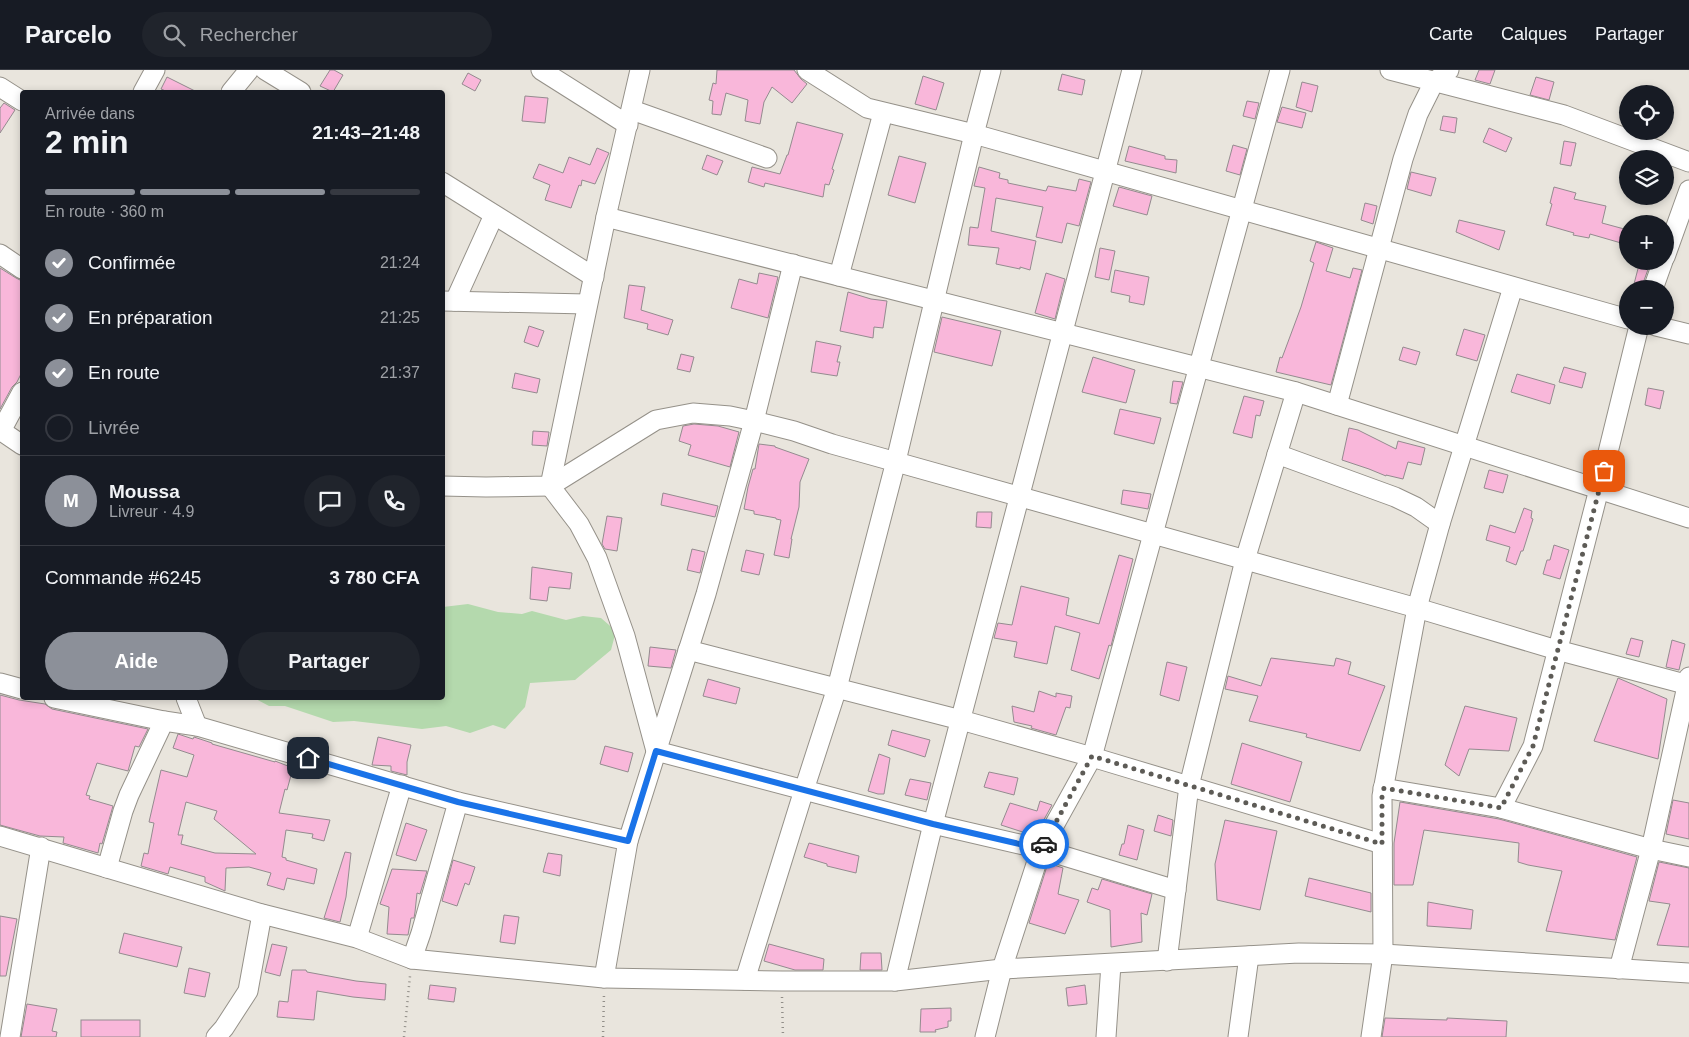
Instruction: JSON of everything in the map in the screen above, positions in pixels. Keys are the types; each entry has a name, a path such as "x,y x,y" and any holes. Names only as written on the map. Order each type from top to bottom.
{"street":[{"path":"144,90 154,70"},
{"path":"233,90 249,70"},
{"path":"265,70 298,90"},
{"path":"542,70 630,117 767,158"},
{"path":"640,70 587,304 550,486 578,524 597,558 625,636 656,751"},
{"path":"807,70 867,108 883,113 974,134 1619,316"},
{"path":"745,980 837,688 896,461 991,70"},
{"path":"895,981 933,824 1132,70"},
{"path":"985,1037 1002,970 1041,849 1092,756 1280,70"},
{"path":"1390,70 1415,73 1434,82 1564,115 1689,162"},
{"path":"1337,405 1415,123 1434,82 1449,70"},
{"path":"0,87 20,100"},
{"path":"839,276 883,113"},
{"path":"445,184 594,277"},
{"path":"1674,232 1689,190"},
{"path":"494,215 449,301 587,304"},
{"path":"606,217 1296,392 1689,518"},
{"path":"0,254 20,268"},
{"path":"604,978 628,841 706,594 754,421 793,264"},
{"path":"1370,1037 1383,954 1382,796 1417,608 1440,524 1513,286"},
{"path":"1674,330 1689,334"},
{"path":"1501,808 1533,746 1599,489 1636,335"},
{"path":"1167,961 1189,786 1245,560 1296,392"},
{"path":"20,396 1,431 20,443"},
{"path":"445,486 486,488 550,486 656,420 693,413 730,416 754,421 1417,608 1557,650 1688,682 1651,849 1619,969"},
{"path":"1277,454 1396,497 1416,507 1440,524"},
{"path":"688,650 961,720 1092,756 1382,844"},
{"path":"0,681 20,688"},
{"path":"67,700 164,721 197,726 458,802 628,841"},
{"path":"187,700 197,726"},
{"path":"108,868 126,803 164,721"},
{"path":"656,751 933,824 1041,849 1176,890"},
{"path":"357,938 402,786"},
{"path":"1384,788 1501,808 1651,849 1689,857"},
{"path":"412,959 458,802"},
{"path":"0,836 262,914 357,938 412,959 604,978 895,981 1002,970 1299,953 1383,954 1689,973"},
{"path":"10,1037 42,848"},
{"path":"216,1037 248,992 262,914"},
{"path":"1238,1037 1249,956"},
{"path":"1106,1037 1111,964"}],"path":[{"path":"404,1037 412,959"},
{"path":"603,1037 604,978"},
{"path":"782,981 782,1037"}],"green space":[{"path":"468,604 498,612 522,614 532,611 566,620 583,616 601,618 616,631 611,650 575,680 530,683 525,707 505,729 493,725 470,733 446,726 422,729 354,721 333,722 285,706 269,706 258,700 445,700 445,607"}],"building":[{"path":"330,70 343,75 334,90 320,86"},
{"path":"717,70 794,70 807,84 792,103 772,87 764,102 760,124 745,121 748,100 726,93 721,115 712,114 713,101 709,100 713,83 716,84"},
{"path":"1479,70 1495,70 1490,84 1475,80"},
{"path":"468,73 481,80 475,91 462,84"},
{"path":"1062,74 1085,80 1082,95 1058,90"},
{"path":"923,76 944,83 936,110 915,104"},
{"path":"167,77 193,90 163,90 161,89"},
{"path":"1536,77 1554,82 1549,100 1530,95"},
{"path":"1302,82 1318,86 1312,112 1296,107"},
{"path":"525,96 548,98 545,123 522,121"},
{"path":"1247,101 1259,103 1255,119 1243,116"},
{"path":"4,103 15,110 0,133 0,108"},
{"path":"1282,107 1306,113 1302,128 1277,122"},
{"path":"1443,116 1457,118 1455,133 1440,130"},
{"path":"797,122 843,134 832,169 834,170 829,185 825,184 823,197 765,183 764,187 748,182 752,167 780,174 788,155"},
{"path":"1489,128 1512,138 1506,152 1483,142"},
{"path":"1564,141 1576,143 1571,166 1560,164"},
{"path":"1233,145 1247,149 1240,175 1226,171"},
{"path":"1129,146 1165,156 1165,159 1177,160 1176,173 1125,161"},
{"path":"597,148 609,153 595,184 582,180 571,208 545,200 550,185 533,178 539,164 563,173 569,157 590,165"},
{"path":"707,155 723,161 717,175 702,169"},
{"path":"899,156 926,163 915,203 888,195"},
{"path":"979,167 1000,173 999,178 1008,180 1008,183 1046,191 1048,186 1076,191 1079,179 1091,182 1079,226 1067,223 1062,243 1036,237 1043,207 996,198 991,231 1036,241 1030,270 996,264 999,248 968,245 970,227 978,228 985,188 974,186"},
{"path":"1411,172 1436,178 1431,196 1407,189"},
{"path":"1119,187 1152,196 1147,215 1113,206"},
{"path":"1554,187 1576,193 1574,199 1606,206 1602,223 1619,228 1619,242 1590,234 1589,238 1573,235 1574,233 1546,225 1552,204 1550,203"},
{"path":"1365,203 1377,206 1373,224 1361,220"},
{"path":"1459,220 1505,231 1499,250 1456,232"},
{"path":"1316,242 1333,248 1326,271 1350,278 1353,268 1362,270 1331,385 1276,372 1280,357 1282,358 1301,307 1314,263 1310,261"},
{"path":"1100,248 1115,251 1109,280 1095,277"},
{"path":"0,268 20,280 20,376 0,409"},
{"path":"1115,270 1149,277 1144,305 1129,302 1130,296 1111,292"},
{"path":"1638,270 1648,270 1644,280 1635,280"},
{"path":"759,273 778,277 768,318 731,308 739,279 757,284"},
{"path":"1046,273 1065,279 1055,319 1035,313"},
{"path":"629,285 645,287 641,310 673,320 668,335 647,329 648,324 624,318"},
{"path":"848,292 871,299 887,301 883,328 874,327 873,338 840,331"},
{"path":"942,317 1001,331 992,366 934,352"},
{"path":"529,326 544,331 538,347 524,342"},
{"path":"1464,329 1485,335 1477,361 1456,355"},
{"path":"816,341 841,346 837,362 840,362 837,376 811,372"},
{"path":"1403,347 1420,352 1416,365 1399,360"},
{"path":"681,354 694,357 690,372 677,369"},
{"path":"1093,357 1135,370 1126,403 1082,392"},
{"path":"1564,367 1586,373 1582,388 1559,382"},
{"path":"515,373 540,379 537,393 512,388"},
{"path":"1517,374 1555,385 1550,404 1511,392"},
{"path":"1173,381 1183,382 1177,404 1170,403"},
{"path":"1648,388 1664,391 1660,409 1645,405"},
{"path":"1244,396 1264,401 1260,416 1256,415 1252,438 1233,433"},
{"path":"1120,409 1161,418 1154,444 1114,434"},
{"path":"694,424 718,426 739,432 730,467 688,455 691,445 679,441 683,426"},
{"path":"1349,428 1358,430 1396,449 1398,441 1425,448 1421,465 1408,462 1403,479 1386,476 1342,460"},
{"path":"533,431 549,432 547,446 532,445"},
{"path":"759,444 775,446 809,459 800,482 799,507 791,539 789,558 774,555 781,520 754,514 754,511 744,509 748,487 753,469 755,469"},
{"path":"1489,470 1508,475 1503,493 1484,488"},
{"path":"1123,490 1151,494 1148,509 1121,504"},
{"path":"663,493 718,506 715,517 661,505"},
{"path":"1524,508 1532,511 1531,518 1533,519 1523,551 1521,551 1516,565 1506,561 1510,547 1486,540 1490,525 1515,533"},
{"path":"977,512 992,512 991,528 976,527"},
{"path":"607,516 622,518 617,551 605,549 602,544"},
{"path":"1554,545 1569,550 1560,579 1543,574 1547,560 1550,560"},
{"path":"692,549 705,552 700,573 687,570"},
{"path":"746,550 764,554 759,575 741,571"},
{"path":"1119,555 1133,559 1111,646 1109,645 1099,679 1071,670 1080,633 1055,626 1047,664 1014,657 1017,642 994,638 998,623 1012,625 1021,586 1069,598 1066,615 1099,624"},
{"path":"532,567 572,573 570,589 549,587 547,601 530,599"},
{"path":"1631,638 1643,641 1639,657 1626,654"},
{"path":"1672,640 1685,644 1679,670 1666,667"},
{"path":"650,647 676,650 671,668 648,666"},
{"path":"1271,658 1334,666 1336,658 1351,662 1348,674 1385,686 1360,751 1306,737 1307,734 1249,721 1258,696 1225,689 1228,676 1261,686"},
{"path":"1167,662 1187,667 1179,701 1160,695"},
{"path":"1618,678 1667,699 1658,759 1594,741"},
{"path":"708,679 740,688 736,704 703,696"},
{"path":"1039,691 1056,697 1056,693 1072,696 1070,708 1066,707 1056,735 1031,728 1032,726 1014,722 1012,706 1034,712"},
{"path":"0,695 45,704 52,709 148,729 139,747 135,746 128,771 97,763 86,795 90,796 89,799 113,806 98,853 63,843 64,837 40,836 0,825"},
{"path":"1465,706 1517,718 1509,751 1469,749 1459,776 1445,765"},
{"path":"892,730 930,740 925,757 888,745"},
{"path":"178,734 193,739 194,737 293,768 279,813 330,820 324,841 312,838 313,834 286,830 282,857 286,858 286,860 317,869 314,884 287,878 284,890 267,885 271,873 249,867 226,868 225,891 205,882 205,877 170,867 168,874 141,866 144,853 148,854 154,823 149,822 161,770 187,777 194,755 173,748","holes":["186,802 217,811 214,819 256,854 215,853 181,844 183,835 178,835"]},
{"path":"378,737 411,745 407,762 407,775 391,771 391,766 372,765"},
{"path":"1242,743 1302,762 1290,802 1231,784"},
{"path":"605,746 633,753 628,772 600,764"},
{"path":"879,754 890,758 884,794 868,791"},
{"path":"989,772 1018,778 1014,795 984,787"},
{"path":"910,779 931,783 927,800 905,795"},
{"path":"1673,800 1689,803 1689,839 1666,834"},
{"path":"1040,801 1052,805 1035,836 1001,825 1010,803 1037,811"},
{"path":"1400,802 1499,819 1637,857 1615,940 1546,931 1562,871 1518,862 1519,843 1424,830 1413,885 1394,885 1394,843"},
{"path":"1158,815 1173,820 1171,836 1154,831"},
{"path":"1225,820 1277,831 1260,910 1217,900 1215,864"},
{"path":"406,823 427,830 416,861 396,855"},
{"path":"1128,825 1144,830 1137,860 1119,855 1122,844 1124,844"},
{"path":"809,843 859,856 856,873 827,866 827,864 804,857"},
{"path":"345,852 351,853 346,897 340,922 324,918"},
{"path":"548,853 562,855 560,876 543,872"},
{"path":"453,860 475,867 469,885 465,883 457,906 442,901"},
{"path":"1659,862 1689,868 1689,947 1657,945 1670,904 1649,901"},
{"path":"1048,863 1063,868 1058,894 1079,900 1065,934 1029,923"},
{"path":"392,869 427,871 420,894 417,893 414,918 411,918 408,935 387,934 389,907 380,904"},
{"path":"1309,878 1371,893 1371,912 1305,896"},
{"path":"1102,879 1152,894 1147,915 1141,913 1142,942 1111,947 1110,910 1087,902 1092,888 1098,890"},
{"path":"1428,902 1473,910 1471,929 1427,926"},
{"path":"504,915 519,917 515,944 500,942"},
{"path":"0,916 17,919 6,976 0,976"},
{"path":"124,933 182,947 177,967 119,953"},
{"path":"272,944 287,947 280,976 265,972"},
{"path":"769,944 824,959 823,970 795,970 764,961"},
{"path":"861,953 881,953 882,970 860,970"},
{"path":"189,968 210,973 205,997 184,993"},
{"path":"292,970 306,970 307,972 356,981 386,984 385,1000 317,991 314,1020 277,1017 279,1001 288,1002"},
{"path":"430,985 456,988 454,1002 428,999"},
{"path":"1085,985 1087,1004 1068,1006 1066,988"},
{"path":"27,1004 57,1009 52,1031 57,1032 56,1037 21,1037"},
{"path":"951,1008 951,1021 948,1021 948,1027 935,1030 936,1032 920,1032 921,1009"},
{"path":"1385,1018 1447,1020 1447,1018 1507,1021 1506,1037 1382,1037"},
{"path":"81,1020 140,1020 140,1037 81,1037"}],"way so far":[{"path":"1044,844 1092,756 1382,844 1382,796 1384,788 1501,808 1533,746 1604,471"}],"route":[{"path":"308,758 458,802 628,841 656,751 933,824 1041,849 1044,844"}]}
